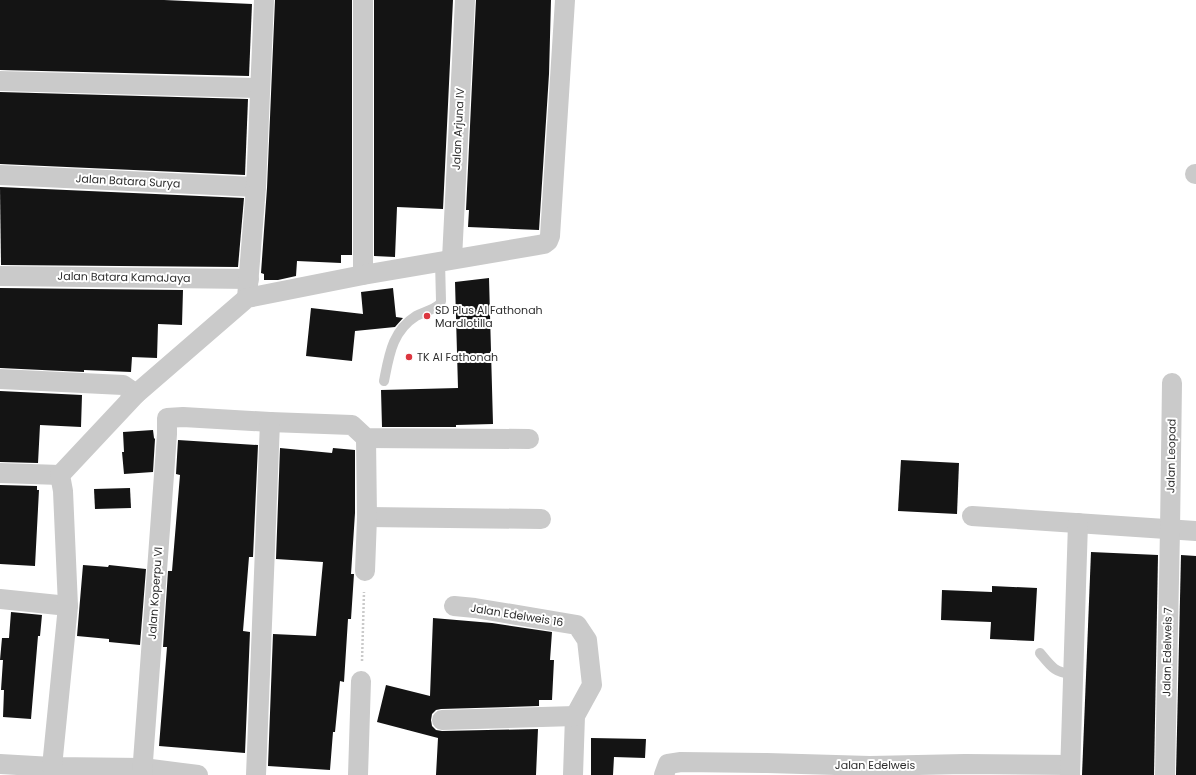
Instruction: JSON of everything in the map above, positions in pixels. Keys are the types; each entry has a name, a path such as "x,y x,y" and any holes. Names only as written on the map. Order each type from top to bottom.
{"street":[{"path":"0,473 60,474 136,394 248,288 256,186 264,0"},
{"path":"363,0 363,275"},
{"name":"Jalan Arjuna IV","path":"446,260 465,0"},
{"name":"Jalan Batara KamaJaya","path":"0,276 248,288 363,275 544,244 548,241 550,236 565,0"},
{"path":"0,81 260,88"},
{"name":"Jalan Batara Surya","path":"0,175 256,186"},
{"path":"0,379 122,385 136,394"},
{"name":"Jalan Leopad","path":"1170,530 1172,383"},
{"name":"Jalan Koperpu VI","path":"142,771 167,418 183,417 270,422"},
{"path":"256,775 270,422 352,425 366,438 529,439"},
{"path":"365,571 367,517 366,438"},
{"path":"52,767 68,606 63,491 60,474"},
{"path":"972,516 1196,531"},
{"path":"367,517 541,519"},
{"path":"1070,770 1078,523"},
{"name":"Jalan Edelweis 7","path":"1165,775 1170,530"},
{"path":"0,599 68,606"},
{"name":"Jalan Edelweis 16","path":"454,606 475,608 577,625 588,640 592,685 575,716"},
{"path":"358,775 361,681"},
{"path":"442,720 575,716 573,775"},
{"name":"Jalan Edelweis","path":"664,775 668,764 681,762 766,769 870,771 965,769 1070,770"},
{"path":"0,764 198,775"}],"lane":[{"path":"384,381 394,341 400,330 416,316 440,304 446,260"},
{"path":"1040,653 1053,669 1073,675"}],"path":[{"path":"361,681 365,571"}],"building":[{"path":"0,0 164,0 252,4 249,76 0,70"},
{"path":"275,0 352,0 352,255 341,255 341,263 297,261 296,276 278,280 264,280 264,274 261,273 267,188"},
{"path":"374,0 453,0 443,209 397,207 395,257 374,256"},
{"path":"476,0 551,0 549,74 539,230 468,227 469,210 466,210"},
{"path":"0,92 248,99 245,175 0,164"},
{"path":"0,187 244,198 238,267 1,265"},
{"path":"489,278 493,424 456,425 456,427 382,427 381,390 458,388 455,282"},
{"path":"0,288 183,290 182,325 158,324 157,358 132,357 131,372 84,370 84,372 0,368"},
{"path":"393,288 396,317 403,318 395,327 355,331 352,361 306,356 311,308 363,314 361,292"},
{"path":"0,391 82,395 81,427 40,425 38,463 0,462"},
{"path":"153,430 155,439 153,472 124,474 122,452 124,452 123,432"},
{"path":"178,440 258,445 253,557 249,557 243,631 250,632 245,753 159,746 167,647 163,647 168,571 172,571 180,475 176,474"},
{"path":"280,448 332,453 333,448 355,450 355,513 351,574 354,574 351,619 348,619 344,682 340,681 335,732 333,732 330,770 268,766 273,634 316,636 323,562 276,559"},
{"path":"901,460 959,463 957,514 898,511"},
{"path":"0,485 37,486 37,490 39,490 35,566 0,564"},
{"path":"130,488 131,508 95,509 94,489"},
{"path":"1091,552 1158,555 1154,775 1082,775"},
{"path":"1181,555 1196,556 1196,775 1176,775"},
{"path":"83,565 108,567 109,565 146,569 140,645 109,642 109,639 77,636"},
{"path":"992,586 1037,588 1034,641 990,639 991,622 941,620 942,590 992,592"},
{"path":"11,612 42,615 40,636 38,636 31,719 3,717 4,690 1,690 3,660 0,660 2,638 9,638"},
{"path":"433,618 492,623 552,632 550,660 554,660 552,700 539,700 539,706 441,709 436,710 432,714 431,720 432,726 436,730 442,731 538,729 536,775 436,775 438,738 377,722 386,685 430,696"},
{"path":"591,738 646,739 645,758 614,757 613,775 591,775"}],"place":[{"name":"SD Plus Al Fathonah Mardlotilla","path":"427,316"},
{"name":"TK Al Fathonah","path":"409,357"}]}
